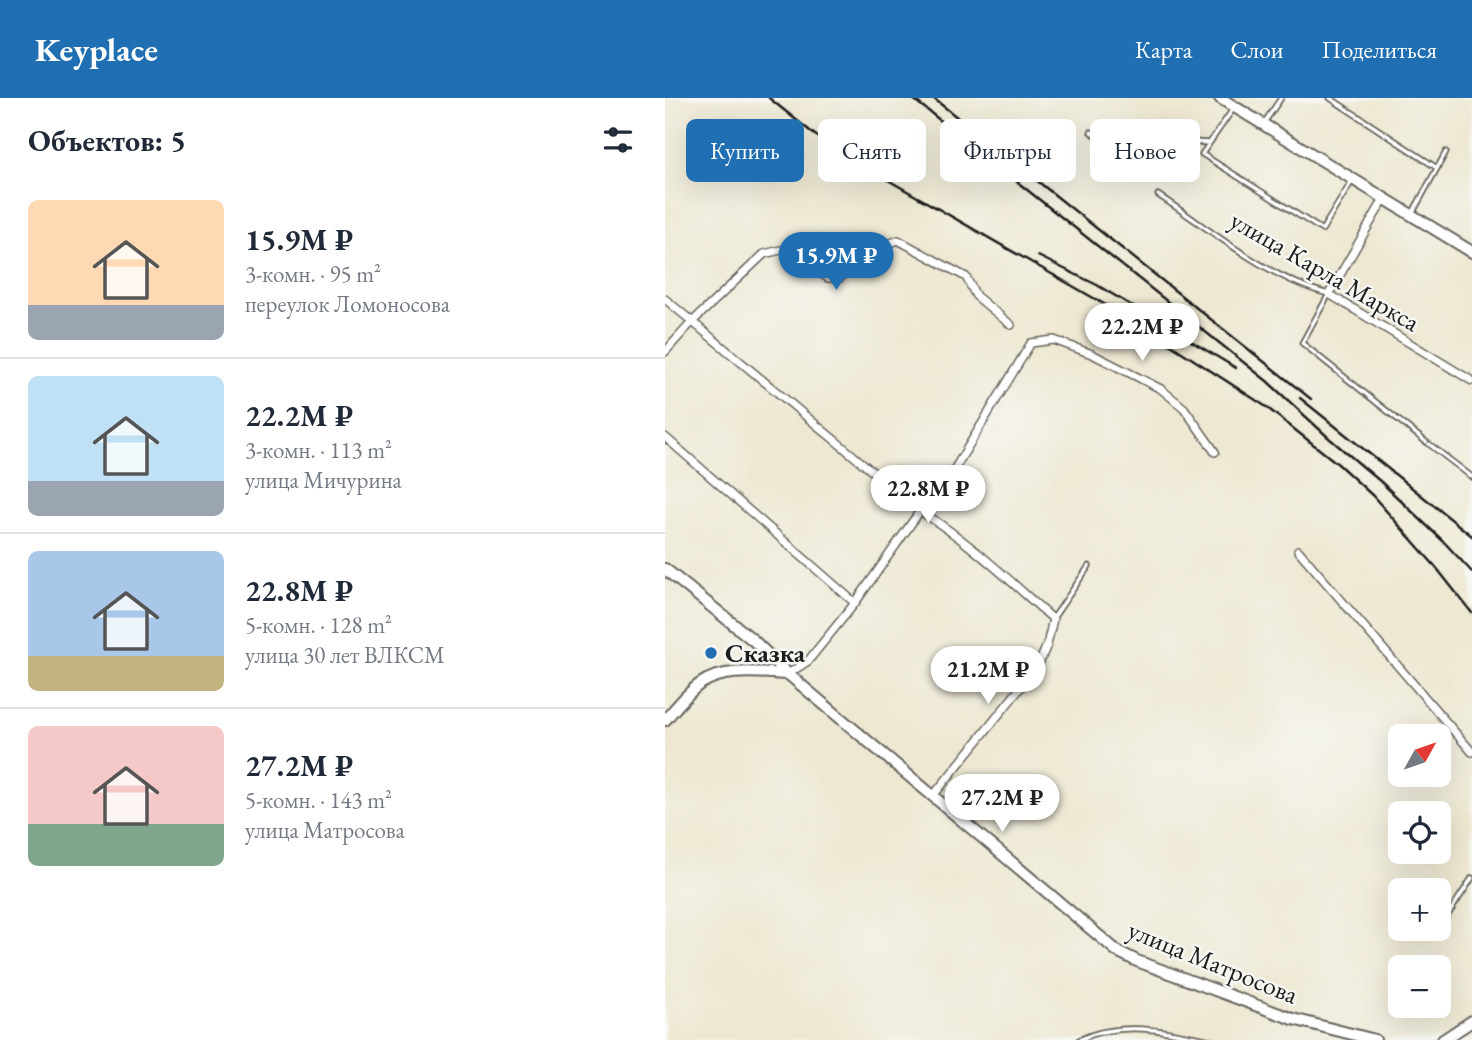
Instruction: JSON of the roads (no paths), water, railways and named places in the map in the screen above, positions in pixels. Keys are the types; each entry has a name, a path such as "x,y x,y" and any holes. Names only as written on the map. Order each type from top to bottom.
{"street":[{"path":"1220,98 1472,252"},
{"path":"1329,294 1384,200"},
{"path":"665,352 692,322 764,254 785,250 828,278 840,278 874,250 898,240 966,276 976,296 1011,325"},
{"name":"улица Карла Маркса","path":"1329,294 1472,381"},
{"path":"665,299 920,511 944,526 991,564 1053,619 1047,645 1038,666 933,796"},
{"path":"665,720 700,684 713,677 747,673 788,674 808,661 855,603 920,511 946,483 1031,343 1053,340 1092,354 1161,389 1184,408 1215,452"},
{"path":"665,437 855,603"},
{"path":"1298,550 1472,752"},
{"name":"улица Матросова","path":"665,569 753,640 788,674 1117,951 1137,961 1293,1019 1375,1040"},
{"path":"1443,1040 1472,1021"}],"lane":[{"path":"1263,125 1281,98"},
{"path":"1330,98 1437,168"},
{"path":"1234,107 1202,154 1322,230 1353,180"},
{"path":"1200,142 1209,143"},
{"path":"1411,215 1446,152"},
{"name":"улица Карла Маркса","path":"1158,195 1296,284 1329,294"},
{"path":"1329,294 1302,343 1472,477"},
{"path":"1053,619 1089,566"},
{"path":"1451,910 1472,878"},
{"path":"1079,1040 1092,1033 1129,1027 1210,1040"}],"railway":[{"path":"769,98 815,135 881,176 1137,323 1265,406 1338,464 1373,496 1435,566 1472,613"},
{"path":"912,98 1267,381 1381,482 1472,572"},
{"path":"933,98 1311,399"},
{"path":"1038,256 1097,285 1236,368"},
{"path":"1300,398 1472,536"}],"place":[{"name":"Сказка","path":"711,653"}]}
